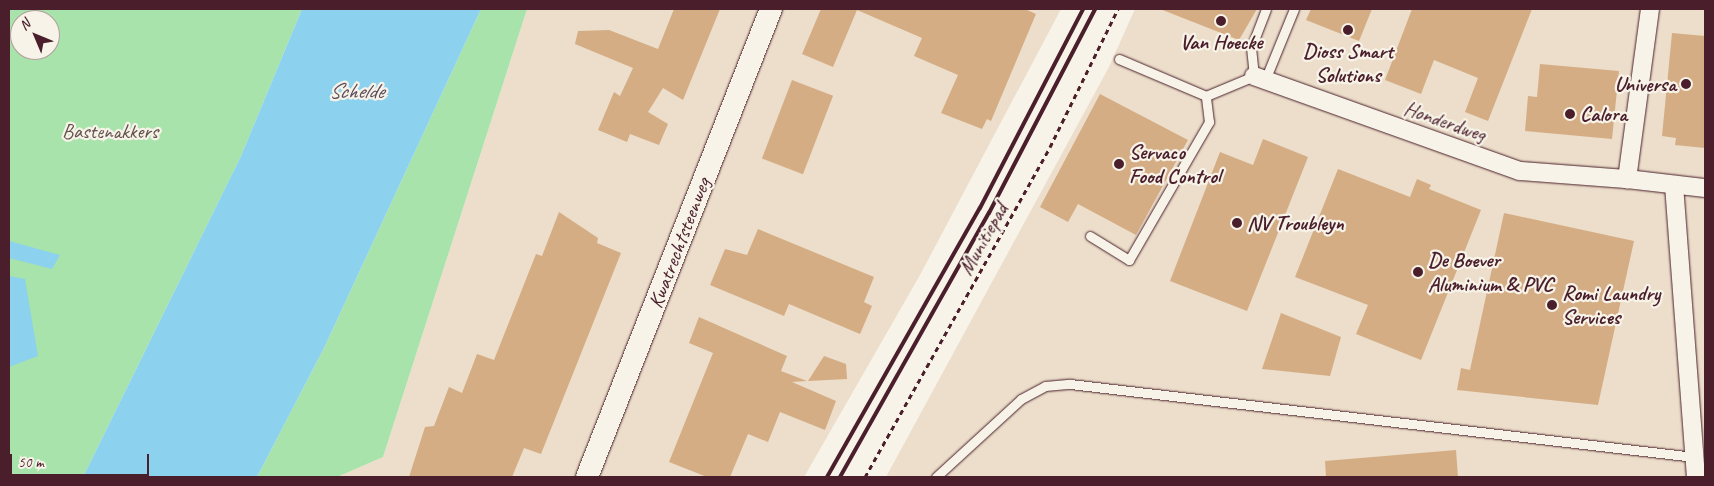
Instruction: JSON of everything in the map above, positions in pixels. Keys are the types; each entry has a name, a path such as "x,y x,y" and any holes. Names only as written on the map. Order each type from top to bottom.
{"street":[{"name":"Kwatrechtsteenweg","path":"587,477 771,9"},
{"path":"1628,179 1650,9"},
{"name":"Honderdweg","path":"1260,78 1520,171 1628,179 1705,188"},
{"path":"1674,185 1696,477"}],"lane":[{"path":"1260,78 1251,48 1266,9"},
{"path":"1119,59 1206,96 1260,78 1294,9"},
{"path":"1090,236 1129,260 1210,122 1206,96"},
{"path":"936,477 1021,399 1045,386 1070,384 1694,457"}],"path":[{"name":"Munitiepad","path":"865,477 1050,147 1118,9"}],"shaded area":[{"path":"527,9 1061,9 920,275 804,477 337,477 383,457"},
{"path":"1135,9 1705,9 1705,477 886,477 1109,67"}],"green space":[{"name":"Bastenakkers","path":"9,9 302,9 241,156 83,477 9,477"},
{"path":"481,9 527,9 383,457 337,477 257,477 324,348"}],"water":[{"name":"Schelde","path":"302,9 481,9 324,348 257,477 83,477 241,156"},
{"path":"9,241 60,255 52,269 9,258"},
{"path":"9,276 25,279 38,356 9,367"}],"building":[{"path":"674,9 720,9 683,100 663,88 648,112 668,124 659,145 630,134 627,142 598,130 614,92 620,96 633,68 575,44 578,31 609,30 658,49"},
{"path":"821,9 1025,9 1036,14 991,121 987,119 982,129 941,113 958,75 914,56 922,38 857,10 833,67 802,54"},
{"name":"Van Hoecke","path":"1160,9 1257,9 1239,40"},
{"name":"Dioss Smart Solutions","path":"1311,9 1372,9 1359,41 1306,20"},
{"path":"1412,9 1532,9 1488,121 1465,112 1478,78 1434,60 1421,94 1385,80"},
{"name":"Universa","path":"1672,33 1705,36 1705,148 1675,145 1676,138 1662,136"},
{"name":"Calora","path":"1540,64 1619,71 1612,139 1525,131 1528,96 1537,97"},
{"path":"792,80 833,96 803,174 762,158"},
{"name":"Servaco Food Control","path":"1100,94 1188,140 1136,235 1078,204 1068,222 1040,207"},
{"name":"NV Troubleyn","path":"1263,139 1308,157 1247,311 1170,281 1220,152 1253,165"},
{"path":"1338,169 1410,197 1417,179 1431,185 1429,189 1481,210 1421,360 1356,334 1368,305 1295,277"},
{"path":"559,212 598,238 597,243 621,253 541,454 524,448 512,477 409,477 425,427 434,426 449,387 462,393 477,354 494,360 536,254 542,256"},
{"name":"Romi Laundry Services","path":"1504,213 1634,241 1598,405 1457,390 1461,368 1470,370"},
{"path":"758,229 874,277 864,302 872,306 860,334 789,304 784,316 710,285 725,249 747,255"},
{"path":"1281,313 1341,337 1330,376 1262,369"},
{"path":"699,317 787,356 781,371 807,381 792,382 836,401 825,430 780,412 768,442 748,434 730,477 707,477 669,462 713,353 689,343"},
{"path":"824,356 846,364 847,379 808,381"},
{"path":"1456,450 1458,477 1326,477 1325,461"}],"railway":[{"path":"827,477 980,208 1083,9"},
{"path":"840,477 989,213 1095,9"}],"place":[{"name":"Van Hoecke","path":"1221,21"},
{"name":"Dioss Smart Solutions","path":"1348,30"},
{"name":"Universa","path":"1686,84"},
{"name":"Calora","path":"1570,114"},
{"name":"Servaco Food Control","path":"1119,164"},
{"name":"NV Troubleyn","path":"1237,223"},
{"name":"De Boever Aluminium & PVC","path":"1418,272"},
{"name":"Romi Laundry Services","path":"1552,305"}]}
